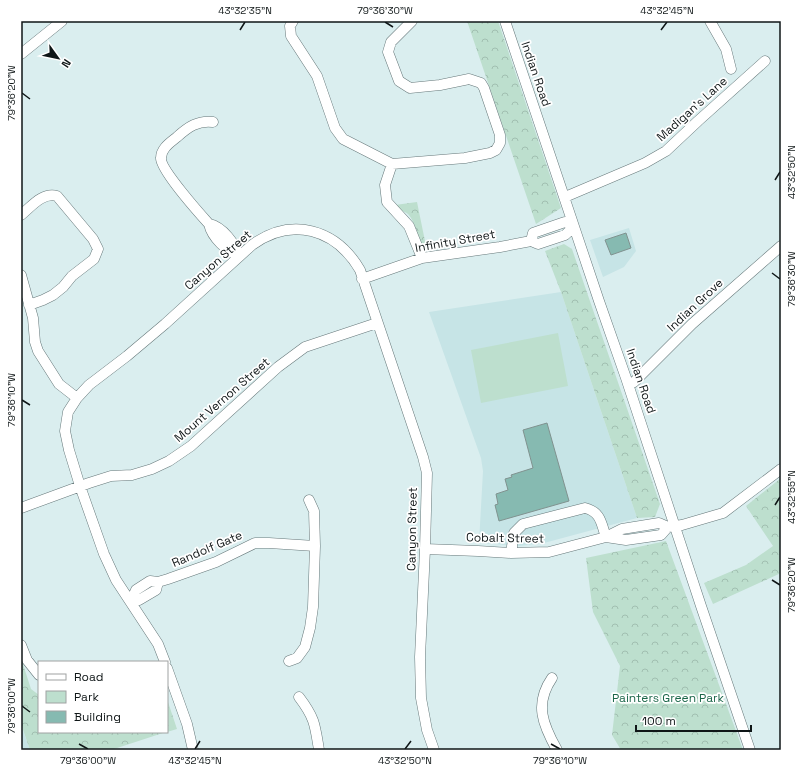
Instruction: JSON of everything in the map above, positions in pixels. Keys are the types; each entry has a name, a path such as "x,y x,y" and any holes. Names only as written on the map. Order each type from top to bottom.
{"street":[{"path":"21,54 62,21"},
{"path":"293,21 290,26 291,36 317,76 335,128 343,139 392,164 465,158 490,154 496,150 500,142 500,135 481,83 469,79 440,85 410,88 399,81 388,52 391,42 412,21"},
{"name":"Indian Road","path":"505,21 629,385 672,527 750,750"},
{"path":"710,21 726,49 731,69"},
{"name":"Madigan's Lane","path":"564,197 645,163 666,151 765,61"},
{"path":"213,122 206,121 188,128 167,145 162,151 160,158 165,170 209,224 211,231 228,251 239,256"},
{"path":"392,164 385,185 387,202 410,226 422,258"},
{"path":"21,216 46,195 52,194 57,196 93,239 98,249 94,259 72,276 63,287 53,295 29,305"},
{"name":"Infinity Street","path":"362,279 422,258 531,241 538,244 565,235 574,227"},
{"name":"Canyon Street","path":"165,661 158,644 116,580 104,554 69,450 66,431 68,412 77,398 89,385 165,324 239,256 260,239 273,233 293,230 305,230 317,233 341,246 354,261 362,279 423,457 426,473 425,549 420,656 421,698 427,730 434,750"},
{"name":"Indian Grove","path":"629,385 634,382 692,324 781,246"},
{"path":"21,275 34,322 35,342 39,354 59,384 77,398"},
{"name":"Mount Vernon Street","path":"21,508 80,486 112,476 132,475 152,469 169,461 191,446 278,367 305,347 377,322"},
{"path":"672,527 723,513 781,469"},
{"path":"289,661 296,658 305,647 313,607 315,546 314,511 309,500"},
{"path":"512,553 514,533 523,524 585,508 593,510 598,516 606,537"},
{"name":"Cobalt Street","path":"425,549 512,553 549,552 606,537 622,529 659,523 672,527"},
{"name":"Randolf Gate","path":"131,601 139,600 156,590 158,582 216,562 255,543 315,546"},
{"path":"21,645 27,660 38,674"},
{"path":"168,671 187,724 193,750"},
{"path":"552,678 544,692 541,707 544,723 557,750"},
{"path":"299,697 310,711 315,724 319,750"}],"shaded area":[{"path":"629,228 636,251 624,267 603,277 590,240"},
{"path":"561,292 637,518 544,543 519,546 479,543 483,471 481,458 429,312"},
{"path":"21,725 30,750 21,750"}],"green space":[{"path":"467,21 498,21 561,208 536,224"},
{"path":"417,202 426,246 421,247 415,225 411,218 408,214 398,209 395,205"},
{"path":"564,244 572,249 660,504 655,517 637,518 561,292 545,251"},
{"path":"558,333 568,386 481,403 471,350"},
{"path":"781,478 781,573 713,604 704,583 746,565 773,546 746,506"},
{"name":"Painters Green Park","path":"666,541 743,750 621,750 612,735 620,666 593,612 586,558"},
{"path":"21,658 31,689 38,694 38,733 163,733 111,750 30,750 21,724"},
{"path":"168,702 177,729 168,732"}],"building":[{"path":"626,233 631,248 611,255 605,240"},
{"path":"547,423 569,501 499,521 495,505 498,504 496,494 508,490 505,479 512,477 511,475 533,468 523,430"}]}
